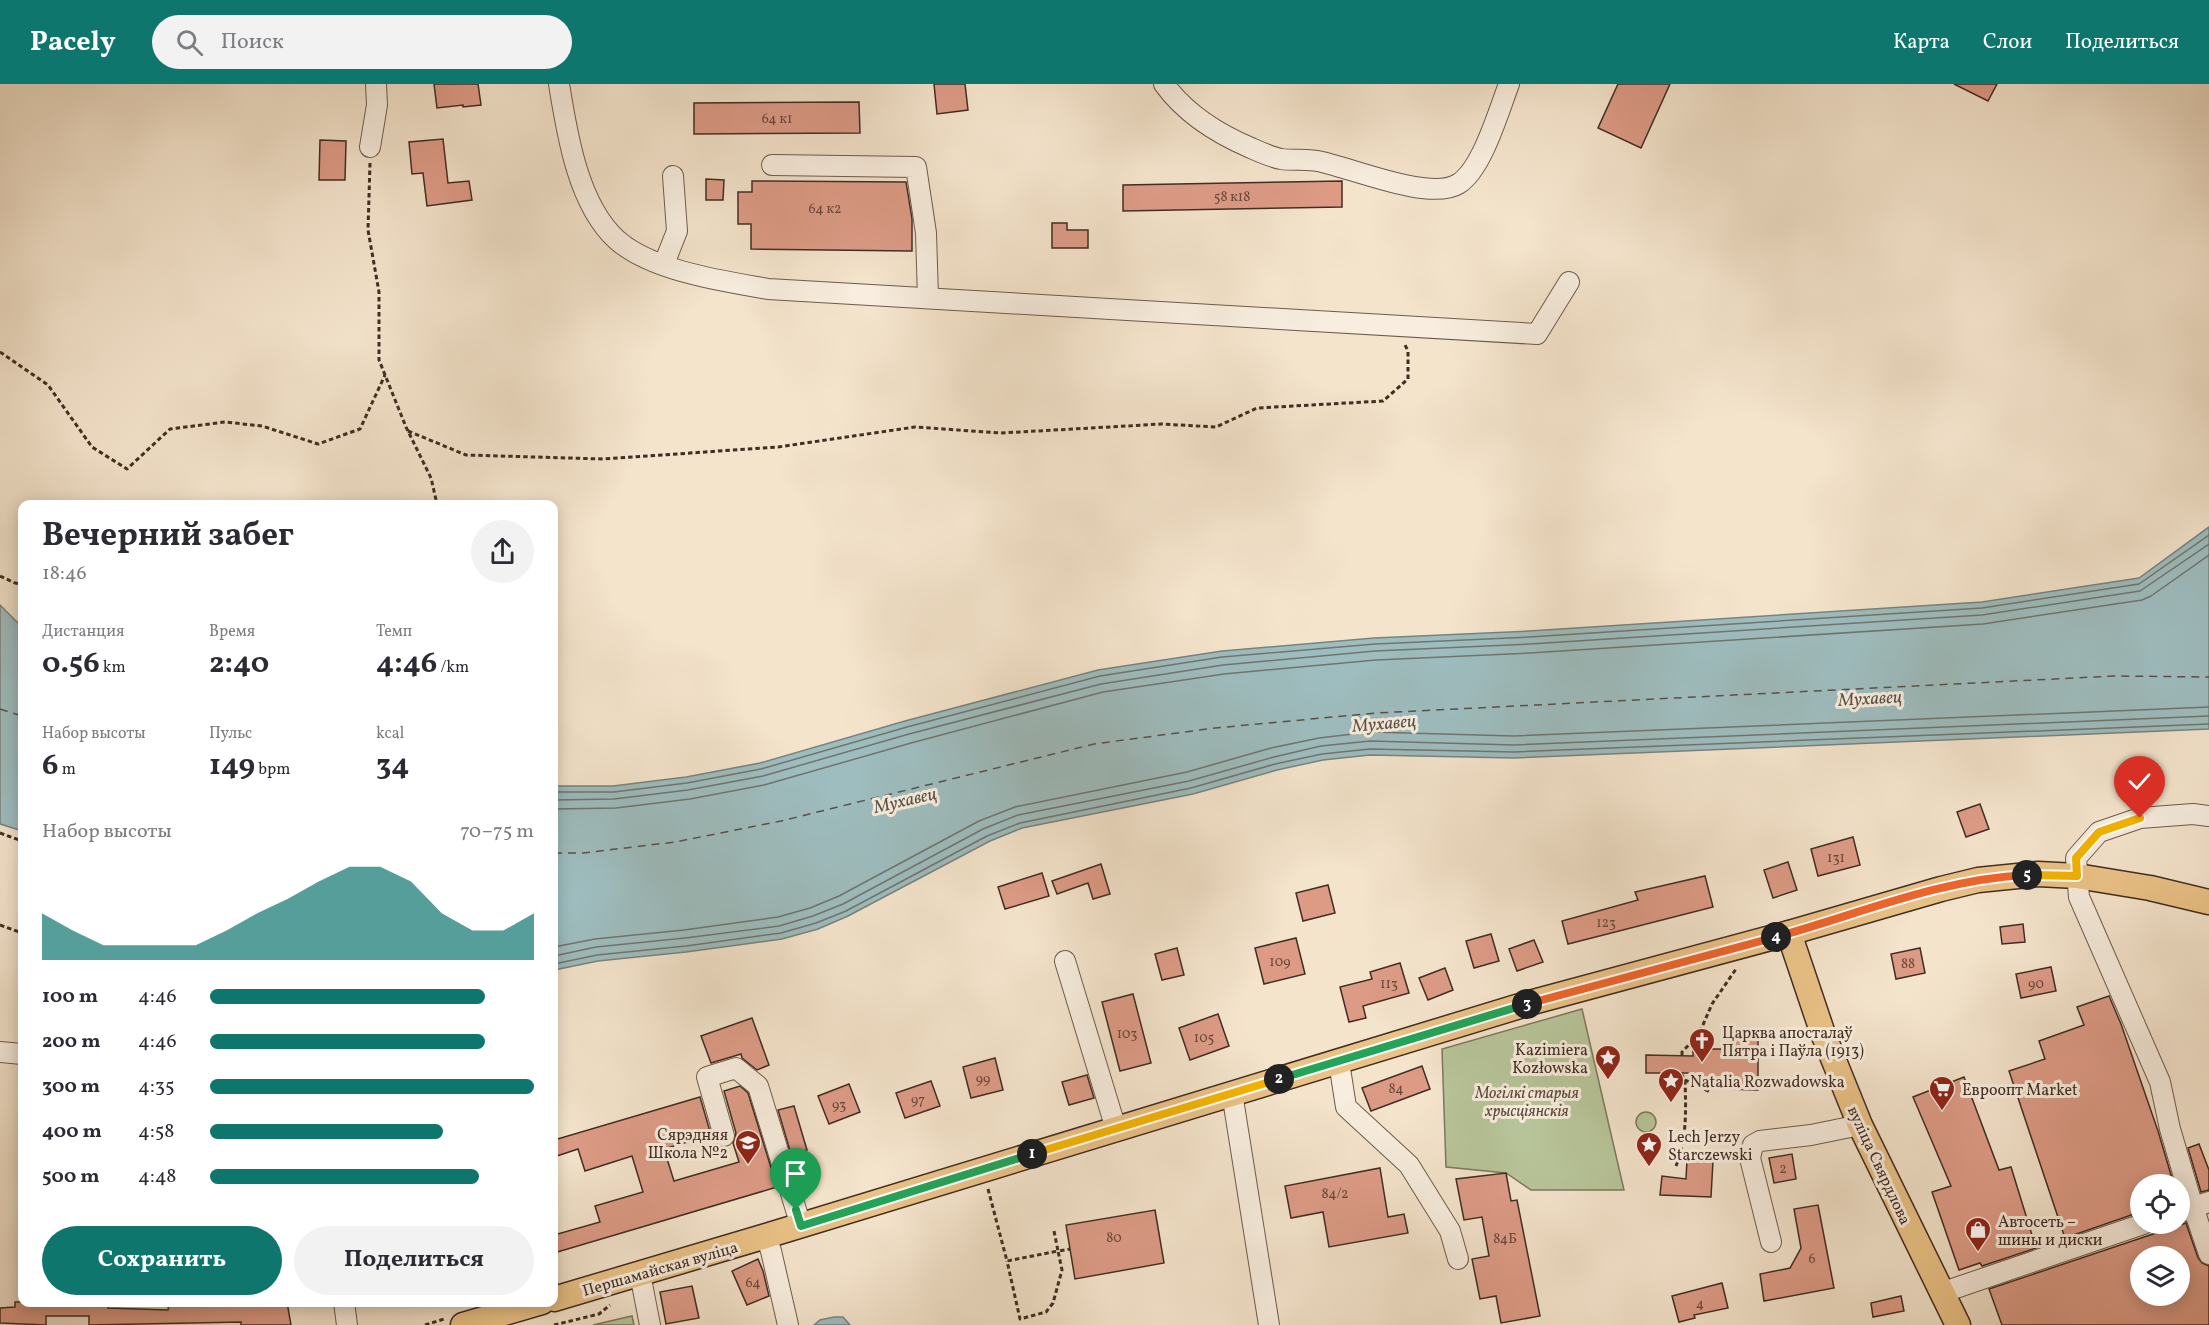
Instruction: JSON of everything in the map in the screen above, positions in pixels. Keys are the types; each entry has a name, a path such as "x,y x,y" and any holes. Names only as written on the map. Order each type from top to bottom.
{"main road":[{"name":"Першамайская вуліца","path":"558,1298 641,1282 766,1236 1533,1002 1978,880 2038,874 2077,876 2150,888 2209,902"},
{"name":"вуліца Свярдлова","path":"1789,933 1822,1031 1860,1125 1958,1325"},
{"path":"463,1325 525,1307"}],"street":[{"path":"370,147 377,105 376,84"},
{"path":"559,84 564,118 580,180 598,218 618,240 648,259 702,277 768,289 1537,334 1569,282"},
{"path":"1164,84 1175,99 1212,128 1250,148 1280,159 1319,161 1414,187 1437,190 1458,184 1476,166 1509,84"},
{"path":"772,165 916,167 926,233 928,298"},
{"path":"664,264 677,231 673,176"},
{"path":"2209,816 2193,814 2140,818 2099,832 2076,858 2079,897 2160,1082 2170,1129 2209,1254"},
{"path":"1065,961 1116,1129"},
{"path":"0,1052 18,1054"},
{"path":"1339,1062 1346,1107 1409,1164 1450,1231 1458,1259"},
{"path":"724,1136 707,1077 736,1068 758,1086 801,1226"},
{"path":"1232,1093 1269,1325"},
{"path":"1771,1242 1750,1158 1753,1145 1760,1141 1811,1135 1860,1125"},
{"path":"1941,1293 2130,1228"},
{"path":"766,1236 788,1325"},
{"path":"641,1282 650,1325"},
{"path":"345,1307 347,1325"}],"path":[{"path":"370,147 368,230 379,292 379,360 408,431 431,478 436,500"},
{"path":"408,431 466,455 603,459 778,447 915,427 1001,433 1162,424 1216,427 1257,408 1383,401 1408,379 1408,351 1393,326"},
{"path":"0,352 48,385 92,447 127,470 170,429 225,422 262,426 318,444 360,429 385,375"},
{"path":"0,576 18,583"},
{"path":"0,833 18,840"},
{"path":"0,925 18,932"},
{"path":"1682,1056 1682,1052 1699,1035 1712,1004 1736,971 1735,965"},
{"path":"1676,1166 1681,1154 1686,1127 1685,1080 1682,1073"},
{"path":"1685,1080 1710,1092"},
{"path":"987,1185 1020,1319 1046,1312 1053,1303 1062,1270 1054,1231"},
{"path":"1007,1261 1070,1249"},
{"path":"554,1325 599,1314 641,1282"}],"green space":[{"name":"Могілкі старыя хрысціянскія","path":"1582,1009 1624,1190 1531,1190 1506,1173 1446,1167 1442,1049"},
{"path":"1646,1112 1653,1115 1656,1122 1653,1129 1646,1132 1639,1129 1636,1122 1639,1115"},
{"path":"632,1316 634,1325 593,1325"}],"water":[{"name":"Мухавец","path":"2209,527 2209,729 1514,758 1370,755 1323,760 1277,770 1193,794 1022,828 990,841 848,916 818,929 782,939 598,961 558,969 558,786 613,786 686,777 760,763 905,721 1098,670 1222,651 1374,638 1529,631 1982,602 2139,578"},
{"path":"0,605 18,623 18,830 0,824"},
{"path":"843,1317 850,1325 814,1325 820,1320"}],"building":[{"path":"434,84 478,84 481,105 437,108"},
{"path":"934,84 965,84 968,110 937,114"},
{"path":"1618,84 1670,84 1641,148 1598,128"},
{"path":"1954,84 1997,84 1988,101"},
{"path":"859,102 860,133 694,134 694,103"},
{"path":"443,139 448,183 469,181 472,200 427,206 423,173 412,174 409,142"},
{"path":"320,140 346,141 345,180 319,180"},
{"path":"706,179 724,180 723,200 706,200"},
{"path":"752,181 906,182 912,219 912,251 751,249 751,224 738,224 738,192 752,192"},
{"path":"1342,181 1342,207 1123,211 1123,185"},
{"path":"1052,223 1067,223 1067,230 1088,230 1088,248 1052,248"},
{"path":"1980,804 1989,829 1966,837 1957,812"},
{"path":"1853,837 1860,865 1818,876 1811,849"},
{"path":"1788,862 1797,890 1773,898 1764,870"},
{"path":"1101,864 1110,894 1093,899 1088,883 1057,894 1052,881"},
{"path":"1042,873 1049,896 1005,909 998,887"},
{"path":"1705,876 1713,907 1568,944 1562,921 1638,900 1635,892"},
{"path":"1328,885 1335,913 1303,921 1296,893"},
{"path":"2023,924 2025,942 2002,944 2000,927"},
{"path":"1491,934 1499,961 1474,968 1466,941"},
{"path":"1296,938 1305,974 1264,984 1255,948"},
{"path":"1534,940 1543,962 1517,971 1509,949"},
{"path":"1177,948 1184,975 1162,980 1155,954"},
{"path":"1920,948 1925,973 1896,979 1891,954"},
{"path":"1400,963 1409,993 1363,1006 1366,1018 1349,1022 1340,987 1372,979 1370,972"},
{"path":"2051,967 2056,991 2021,998 2016,974"},
{"path":"1445,968 1453,990 1428,1000 1419,978"},
{"path":"1133,994 1151,1063 1120,1071 1102,1002"},
{"path":"2109,996 2121,1024 2171,1174 2130,1174 2130,1215 2065,1238 2009,1071 2045,1059 2039,1041 2084,1025 2077,1007"},
{"path":"1218,1014 1229,1046 1190,1060 1179,1028"},
{"path":"752,1018 769,1065 757,1070 742,1058 741,1054 711,1063 701,1036"},
{"name":"Царква апосталаў Пятра і Паўла (1913)","path":"1725,1036 1758,1036 1758,1090 1724,1089 1724,1078 1690,1078 1690,1073 1646,1073 1646,1055 1693,1056 1693,1049 1725,1049"},
{"path":"995,1058 1003,1090 971,1098 963,1067"},
{"path":"1422,1066 1430,1089 1371,1111 1362,1088"},
{"path":"1087,1075 1094,1098 1069,1105 1062,1082"},
{"path":"1964,1077 1999,1170 2011,1167 2036,1248 1982,1266 1980,1263 1959,1270 1932,1192 1951,1186 1913,1097"},
{"path":"931,1081 940,1106 905,1118 896,1093"},
{"path":"849,1084 860,1112 829,1124 818,1096"},
{"name":"Сярэдняя Школа №2","path":"740,1086 748,1093 777,1187 558,1252 558,1234 600,1222 595,1206 643,1192 632,1156 585,1171 578,1149 558,1156 558,1139 700,1097 711,1135 664,1149 674,1181 739,1162 733,1143 736,1133 724,1091"},
{"path":"794,1106 807,1150 791,1154 778,1110"},
{"path":"2199,1144 2209,1170 2209,1190 2201,1192 2188,1148"},
{"path":"1792,1154 1796,1179 1774,1183 1769,1158"},
{"path":"1687,1160 1713,1161 1711,1197 1660,1195 1662,1176 1686,1179"},
{"path":"1380,1168 1388,1217 1404,1214 1408,1233 1329,1247 1323,1212 1291,1218 1285,1186"},
{"path":"1506,1173 1511,1201 1517,1200 1540,1316 1501,1323 1496,1296 1480,1299 1472,1259 1489,1256 1482,1217 1464,1220 1456,1179"},
{"path":"1818,1205 1834,1288 1764,1301 1760,1274 1790,1268 1801,1248 1794,1209"},
{"path":"1155,1210 1164,1263 1075,1279 1066,1225"},
{"path":"2153,1234 2190,1234 2198,1258 2209,1266 2209,1325 2002,1325 1989,1289"},
{"path":"758,1259 769,1296 747,1305 732,1271"},
{"path":"1722,1283 1728,1308 1694,1315 1695,1318 1679,1322 1672,1296"},
{"path":"692,1286 699,1318 666,1324 660,1292"},
{"path":"1901,1296 1904,1311 1873,1317 1871,1303"},
{"path":"15,1302 18,1302 18,1307 168,1310 168,1307 288,1307 291,1325 241,1325 241,1322 89,1325 89,1316 46,1316 46,1325 0,1323 0,1308 15,1307"}],"ferry route":[{"path":"558,853 583,853 675,842 781,821 1094,744 1215,728 1376,713 2114,676 2209,677"},
{"path":"0,709 18,715"}],"place":[{"name":"Царква апосталаў Пятра і Паўла (1913)","path":"1702,1064"},
{"name":"Kazimiera Kozłowska","path":"1608,1081"},
{"name":"Natalia Rozwadowska","path":"1671,1104"},
{"name":"Евроопт Market","path":"1942,1112"},
{"name":"Сярэдняя Школа №2","path":"748,1166"},
{"name":"Lech Jerzy Starczewski","path":"1649,1168"},
{"name":"Автосеть – шины и диски","path":"1978,1253"}],"route":[{"path":"796,1210 801,1226 1533,1002 1754,943 1941,889 1978,880 2009,876 2038,874 2077,876 2076,858 2099,832 2140,818"}]}
